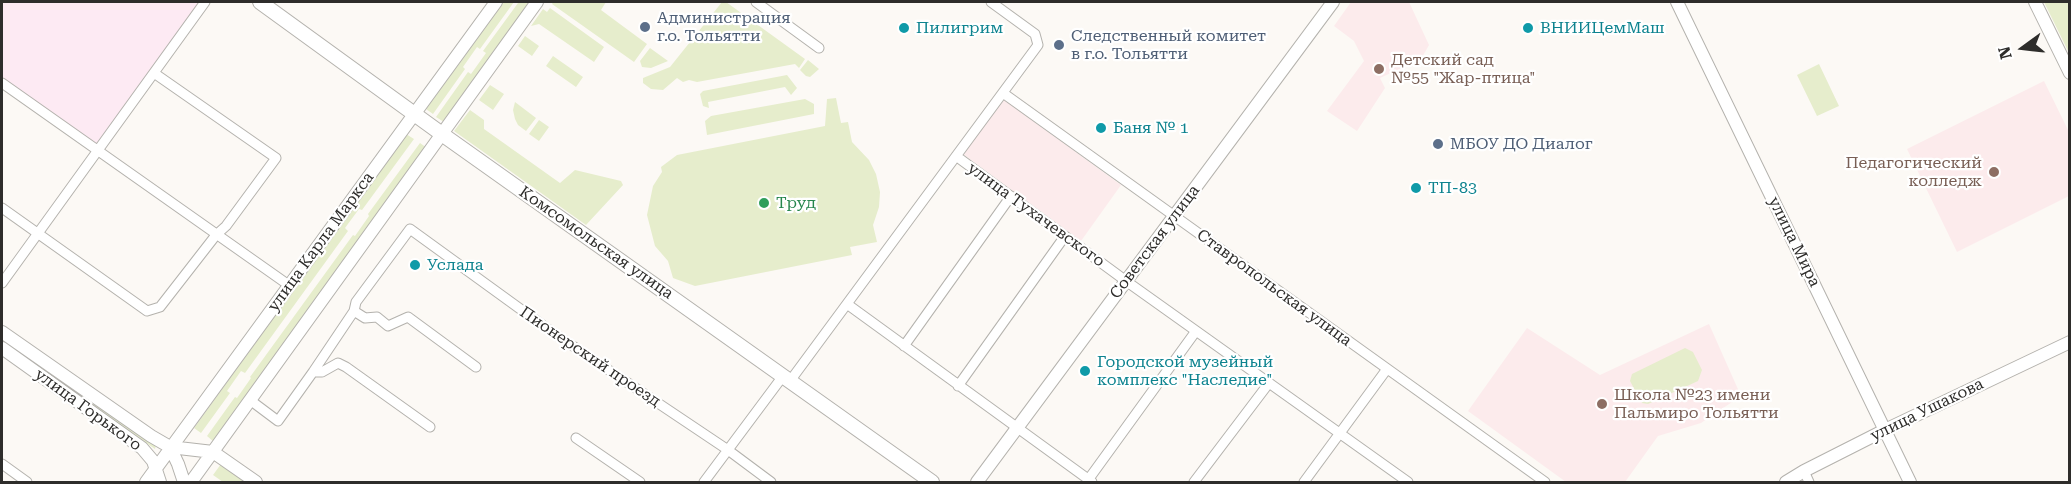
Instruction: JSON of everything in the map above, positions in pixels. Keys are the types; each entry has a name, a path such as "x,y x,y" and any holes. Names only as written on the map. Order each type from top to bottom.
{"main road":[{"name":"Комсомольская улица","path":"260,2 932,483"},
{"name":"улица Карла Маркса","path":"146,483 496,2"},
{"path":"191,483 537,2"},
{"name":"Советская улица","path":"977,483 1333,2"},
{"name":"улица Мира","path":"1677,2 1910,483"},
{"path":"2035,2 2070,73"},
{"name":"улица Горького","path":"2,332 151,436 170,447 213,452 256,483"},
{"name":"улица Ушакова","path":"1786,483 1806,477 1885,430 2070,342"},
{"name":"улица Горького","path":"2,348 142,448 156,467 160,483"},
{"path":"170,447 184,483"}],"street":[{"path":"2,283 205,2"},
{"path":"756,2 819,48"},
{"path":"704,483 728,450 847,304 1038,45 1035,34 991,2"},
{"path":"2,208 147,311 160,307 216,235 226,226 276,158 154,72"},
{"path":"2,82 290,286"},
{"name":"Ставропольская улица","path":"1003,93 1545,483"},
{"name":"улица Тухачевского","path":"956,156 1405,482"},
{"path":"904,346 1011,196"},
{"name":"Пионерский проезд","path":"354,311 356,302 410,229 543,325 728,450 771,483"},
{"path":"958,386 1065,236"},
{"path":"847,304 1090,481 1196,331"},
{"path":"250,400 278,421 354,311 365,318 376,317 388,326 408,317 476,367"},
{"path":"313,372 322,372 338,363 430,427"},
{"path":"1304,483 1387,369"},
{"path":"1194,483 1269,383"},
{"path":"576,438 640,483"},
{"path":"2,464 27,483"}],"shaded area":[{"path":"2,2 202,2 96,148 2,80"},
{"name":"Детский сад №55 \"Жар-птица\"","path":"1351,2 1409,2 1429,45 1421,59 1380,78 1385,88 1357,131 1327,111 1364,61 1354,41 1334,26"},
{"name":"Педагогический колледж","path":"2044,81 2069,132 2069,196 1957,252 1907,149"},
{"path":"1003,99 1121,185 1081,241 963,154"},
{"name":"Школа №23 имени Пальмиро Тольятти","path":"1709,324 1741,396 1701,423 1658,436 1625,482 1566,482 1468,411 1527,328 1600,375"}],"green space":[{"path":"504,2 514,2 480,49 477,47 463,67 465,69 433,114 426,109"},
{"path":"521,2 530,2 444,122 436,117 468,72 471,74 486,53 483,51"},
{"path":"553,2 606,2 601,10 647,44 634,62 552,4"},
{"path":"722,2 726,2 805,59 799,68 795,64 697,82 689,80 683,82 677,78 663,90 651,89 643,83 643,78 670,67"},
{"path":"2044,2 2069,2 2068,51"},
{"path":"550,8 604,47 594,62 539,24 531,26 543,9 547,12"},
{"path":"525,36 539,46 532,56 518,46"},
{"path":"650,48 668,61 651,68 642,67 640,61"},
{"path":"553,56 583,77 576,87 546,66"},
{"path":"808,60 819,69 810,77 800,70"},
{"path":"1819,64 1839,106 1817,116 1797,75"},
{"path":"787,75 797,88 791,95 785,87 708,102 709,108 703,106 700,94 703,91"},
{"path":"490,85 504,94 493,110 479,100"},
{"name":"Труд","path":"836,98 841,123 848,122 852,142 869,160 876,174 880,192 879,207 873,225 877,242 850,247 852,255 695,286 673,278 668,261 655,246 647,215 653,186 662,172 661,167 677,155 825,126 827,99"},
{"path":"805,99 814,104 814,114 707,135 705,121 711,116"},
{"path":"515,102 536,118 526,131 518,125 515,119 513,110"},
{"path":"470,110 484,120 484,129 560,183 575,170 621,181 623,185 586,225 454,131"},
{"path":"539,120 549,127 539,141 529,134"},
{"path":"406,134 414,139 362,210 359,209 345,228 348,231 245,373 241,371 227,391 230,393 201,433 194,428"},
{"path":"420,143 427,148 214,442 207,436 235,397 237,398 353,235 355,236 369,216 368,214"},
{"path":"2,335 156,445 155,449 2,342"},
{"path":"1685,348 1693,352 1702,370 1698,381 1648,404 1642,403 1630,381 1632,374"},
{"path":"221,464 247,482 223,482 213,475"}],"place":[{"name":"Администрация г.о. Тольятти","path":"645,27"},
{"name":"Пилигрим","path":"904,28"},
{"name":"ВНИИЦемМаш","path":"1528,28"},
{"name":"Следственный комитет в г.о. Тольятти","path":"1059,45"},
{"name":"Детский сад №55 \"Жар-птица\"","path":"1379,69"},
{"name":"Баня № 1","path":"1101,128"},
{"name":"МБОУ ДО Диалог","path":"1438,144"},
{"name":"Педагогический колледж","path":"1994,172"},
{"name":"ТП-83","path":"1416,188"},
{"name":"Труд","path":"764,203"},
{"name":"Услада","path":"415,265"},
{"name":"Городской музейный комплекс \"Наследие\"","path":"1085,371"},
{"name":"Школа №23 имени Пальмиро Тольятти","path":"1602,404"}]}
